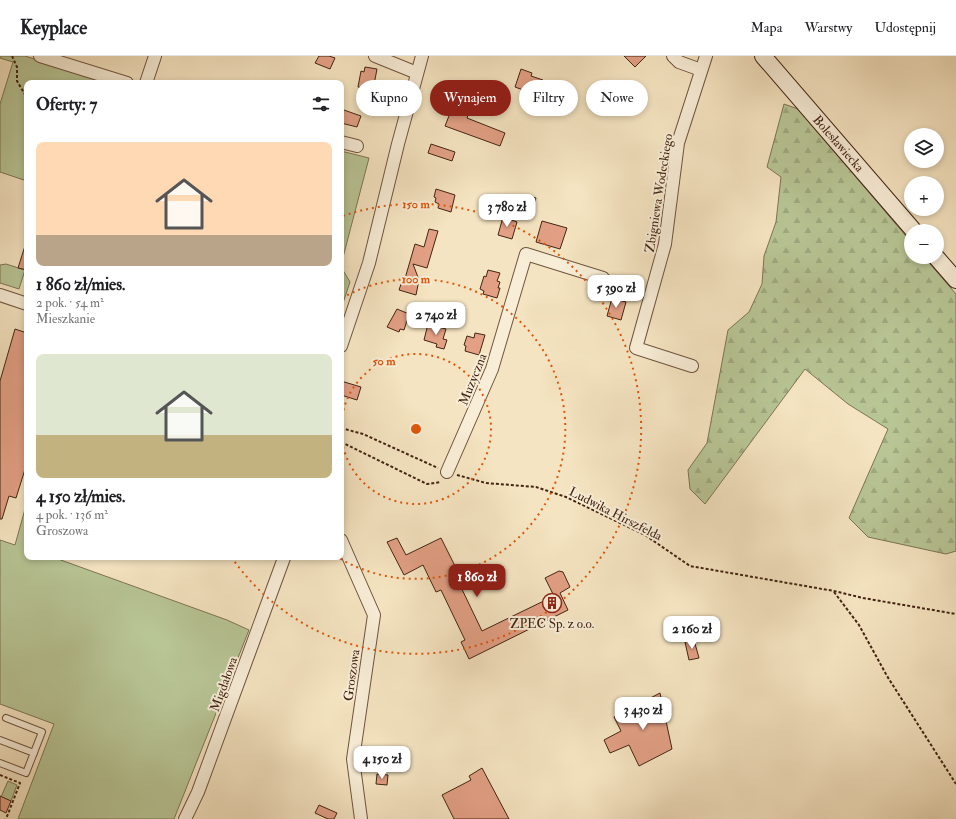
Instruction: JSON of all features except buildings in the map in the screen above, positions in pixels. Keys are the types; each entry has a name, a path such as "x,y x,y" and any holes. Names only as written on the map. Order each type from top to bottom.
{"street":[{"path":"40,56 117,80"},
{"path":"147,80 155,56"},
{"path":"375,56 417,73"},
{"path":"344,337 369,263 422,56"},
{"path":"672,56 679,62 702,70"},
{"name":"Zbigniewa Wodeckiego","path":"692,366 636,348 665,244 678,143 706,56"},
{"name":"Bolesławiecka","path":"763,56 908,224"},
{"path":"344,143 357,146"},
{"name":"Muzyczna","path":"447,472 492,369 526,254 603,278"},
{"path":"942,264 956,280"},
{"path":"0,295 24,303"},
{"name":"Groszowa","path":"344,547 374,615 353,759 362,819"},
{"name":"Migdałowa","path":"185,819 200,785 283,560"}],"lane":[{"path":"0,763 26,773 42,732 6,718"},
{"path":"0,740 34,753"}],"path":[{"path":"12,56 17,67 17,80 24,93"},
{"name":"Ludwika Hirszfelda","path":"344,429 363,434 447,472 486,483 536,487 566,497 645,535 690,566 956,614"},
{"path":"344,443 427,484 441,482 447,472"},
{"path":"834,591 859,625 887,676 956,784"},
{"path":"0,775 20,783 6,819"}],"green space":[{"path":"0,56 25,56 99,80 24,80 24,180 0,172 0,104 13,62 0,58"},
{"path":"784,104 798,109 904,234 904,264 930,264 956,294 956,551 946,554 868,537 849,518 888,429 848,404 805,369 705,504 690,489 688,470 707,443 728,330 749,312 762,284 764,256 776,222 781,177 767,167"},
{"path":"344,152 369,158 344,254"},
{"path":"6,264 24,270 19,289 0,283 0,265"},
{"path":"344,272 350,282 344,300"},
{"path":"24,513 24,560 61,560 227,620 249,630 174,819 18,819 54,724 0,704 0,540 15,545"},
{"path":"8,781 17,785 11,801 1,797"}],"place":[{"name":"ZPEC Sp. z o.o.","path":"552,603"}]}
